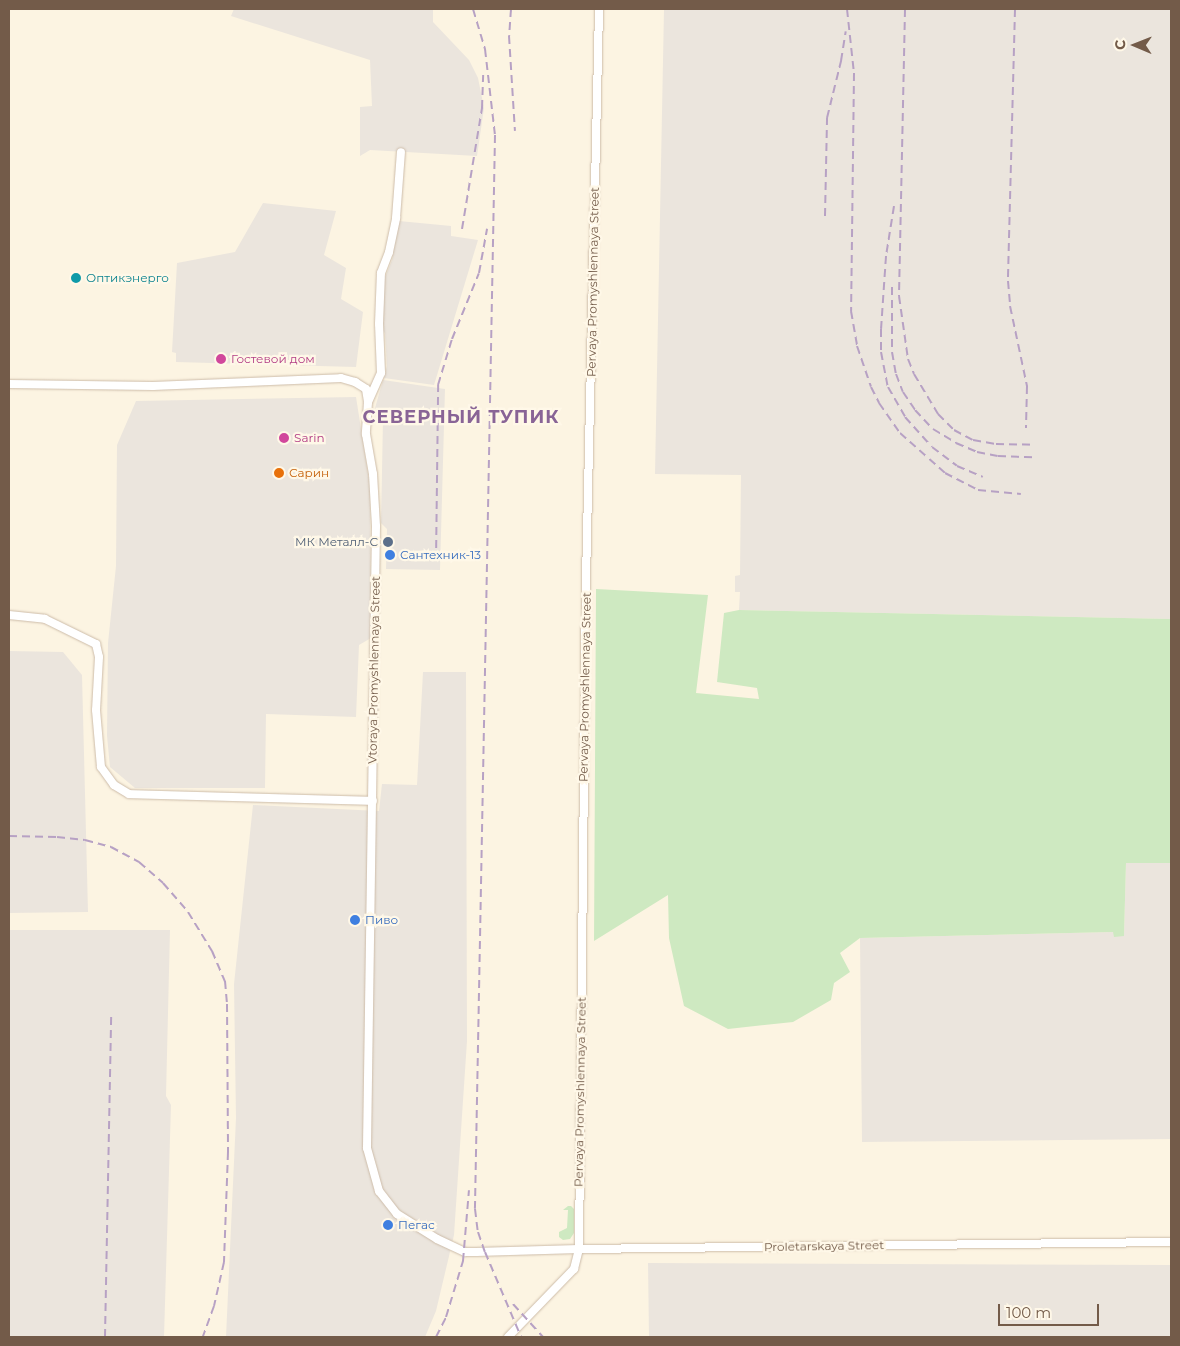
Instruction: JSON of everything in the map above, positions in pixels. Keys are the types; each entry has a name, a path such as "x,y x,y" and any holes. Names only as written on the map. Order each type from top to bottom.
{"street":[{"name":"Pervaya Promyshlennaya Street","path":"508,1337 574,1269 579,1249 586,569 599,9"},
{"name":"Vtoraya Promyshlennaya Street","path":"401,152 396,218 389,252 381,273 380,373 368,402 366,434 373,474 376,526 367,1148 379,1191 397,1214 437,1239 464,1252 476,1252"},
{"path":"9,384 154,386 341,378 355,382 366,389 368,402"},
{"path":"9,615 45,620 96,644 99,657 96,710 101,767 114,785 129,794 372,801"},
{"name":"Proletarskaya Street","path":"476,1252 579,1249 1171,1242"}],"shaded area":[{"path":"234,9 433,9 433,22 469,60 478,78 484,108 477,156 370,150 360,156 360,107 372,106 370,60 231,16"},
{"path":"664,9 1171,9 1171,619 739,610 740,592 735,592 735,576 740,575 741,475 655,474"},
{"path":"263,203 336,211 324,255 346,268 341,299 363,312 356,367 176,362 176,353 172,352 177,263 235,252"},
{"path":"399,221 451,226 451,236 478,240 434,385 384,378 387,366 385,333 382,330 383,282 392,260"},
{"path":"383,380 445,389 440,570 386,569 387,529 381,523 383,419 375,408"},
{"path":"356,397 370,486 371,638 359,645 356,717 266,714 265,788 135,788 110,767 107,736 108,643 116,566 117,445 136,401"},
{"path":"9,651 63,652 82,675 88,912 9,913"},
{"path":"423,672 466,672 467,1041 454,1235 436,1311 425,1337 226,1337 236,1118 234,984 253,805 379,811 382,784 417,785"},
{"path":"1126,863 1171,863 1171,1139 862,1142 860,938 1113,932 1124,936"},
{"path":"9,930 170,930 166,1096 171,1105 164,1337 9,1337"},
{"path":"648,1263 1171,1265 1171,1337 649,1337"}],"green space":[{"path":"596,589 708,595 696,693 759,699 757,688 717,682 724,613 739,610 1171,619 1171,863 1126,863 1124,936 1114,937 1113,932 860,938 840,953 850,972 834,983 831,1000 793,1022 728,1029 684,1006 669,938 668,895 594,941"},
{"path":"568,1206 574,1209 574,1233 570,1239 563,1240 559,1237 559,1232 567,1228 568,1210 563,1210"}],"railway":[{"path":"473,9 485,49 495,135 475,1209 478,1232 485,1252 521,1337"},
{"path":"511,9 509,36 515,131"},
{"path":"847,9 854,73 851,311 857,346 871,387 879,403 900,433 945,473 978,490 1021,494"},
{"path":"905,9 899,296 908,359 914,374 938,414 954,430 973,440 996,444 1035,445"},
{"path":"1015,9 1008,281 1010,306 1027,386 1026,428"},
{"path":"825,216 827,118 841,61 846,31"},
{"path":"462,229 482,108 483,75"},
{"path":"894,206 886,256 881,329 881,352 888,387 905,417 932,447 957,466 983,477"},
{"path":"436,561 438,385 452,339 479,273 487,229"},
{"path":"892,287 892,352 896,374 903,392 915,410 933,429 956,443 977,452 998,456 1034,457"},
{"path":"9,836 57,837 85,840 111,847 139,862 163,883 188,912 212,951 225,981 227,1004 228,1152 224,1262 214,1306 203,1337"},
{"path":"105,1337 111,1017"},
{"path":"436,1337 446,1317 463,1261 469,1190"},
{"path":"513,1304 543,1337"}],"place":[{"name":"Оптикэнерго","path":"76,278"},
{"name":"Гостевой дом","path":"221,359"},
{"name":"Sarin","path":"284,438"},
{"name":"Сарин","path":"279,473"},
{"name":"МК Металл-С","path":"388,542"},
{"name":"Сантехник-13","path":"390,555"},
{"name":"Пиво","path":"355,920"},
{"name":"Пегас","path":"388,1225"}],"district":[{"name":"СЕВЕРНЫЙ ТУПИК","path":"461,417"}]}
